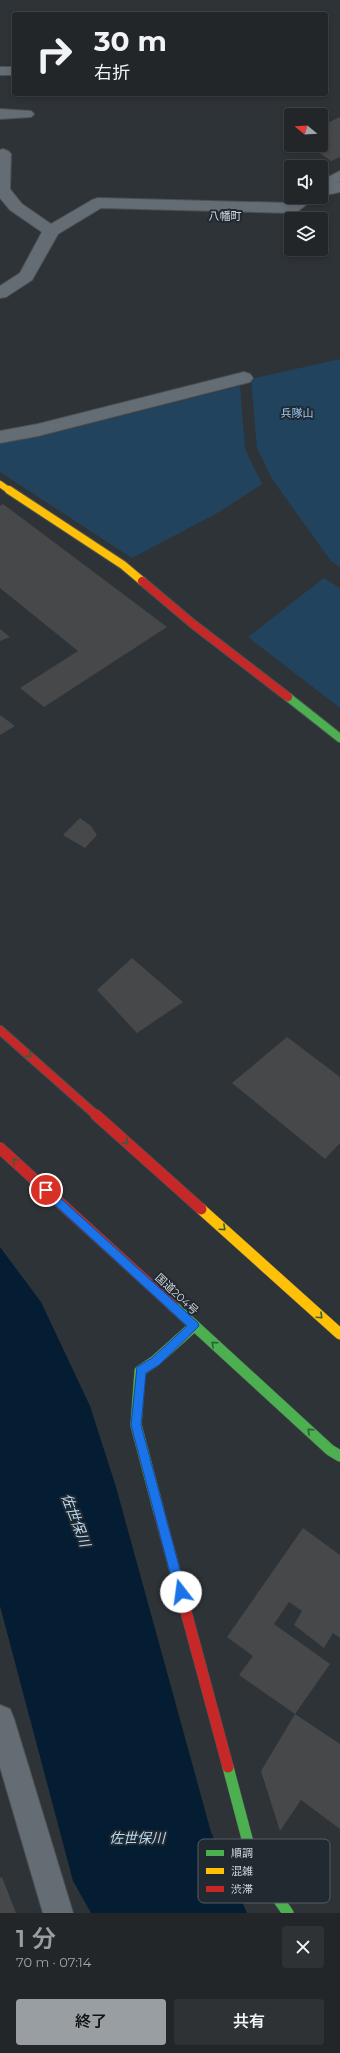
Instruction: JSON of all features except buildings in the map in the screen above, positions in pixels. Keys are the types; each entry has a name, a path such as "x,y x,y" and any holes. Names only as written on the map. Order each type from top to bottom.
{"main road":[{"path":"0,484 123,565 193,624 340,738"},
{"path":"0,1030 340,1334"},
{"name":"国道204号","path":"0,1148 330,1450 340,1456"},
{"path":"194,1326 155,1361 140,1371 136,1425 247,1839"},
{"path":"281,1903 288,1913"}],"street":[{"path":"0,71 12,71"},
{"path":"0,114 26,114"},
{"path":"3,154 2,190 16,207 51,231"},
{"path":"328,188 340,187"},
{"path":"0,294 26,276 51,231 98,203 292,208 298,204"},
{"path":"0,437 38,430 244,378"},
{"path":"0,1719 58,1913"}],"lane":[{"path":"328,184 340,175"}],"green space":[{"name":"兵隊山","path":"340,359 340,567 331,561 272,479 257,448 251,379"},
{"path":"240,386 245,449 262,484 219,512 132,558 0,472 0,443 39,437"},
{"path":"324,578 340,588 340,708 248,637"}],"water":[{"name":"佐世保川","path":"0,1247 41,1302 90,1406 116,1487 214,1839 198,1839 198,1903 243,1903 247,1913 91,1913 73,1881 0,1606"}],"traffic: fast":[{"path":"288,697 340,738"},
{"path":"173,1306 330,1450 340,1456"},
{"path":"159,1512 136,1425 140,1371 155,1361 194,1326"},
{"path":"228,1767 247,1839"},
{"path":"281,1903 288,1913"}],"traffic: slow":[{"path":"0,484 123,565 142,581"},
{"path":"201,1209 340,1334"}],"traffic: jam":[{"path":"142,581 193,624 288,697"},
{"path":"0,1030 201,1209"},
{"path":"0,1148 173,1306"},
{"path":"159,1512 228,1767"}],"district":[{"name":"八幡町","path":"225,216"}],"route":[{"path":"46,1190 194,1326 155,1361 140,1371 136,1425 181,1592"}]}
